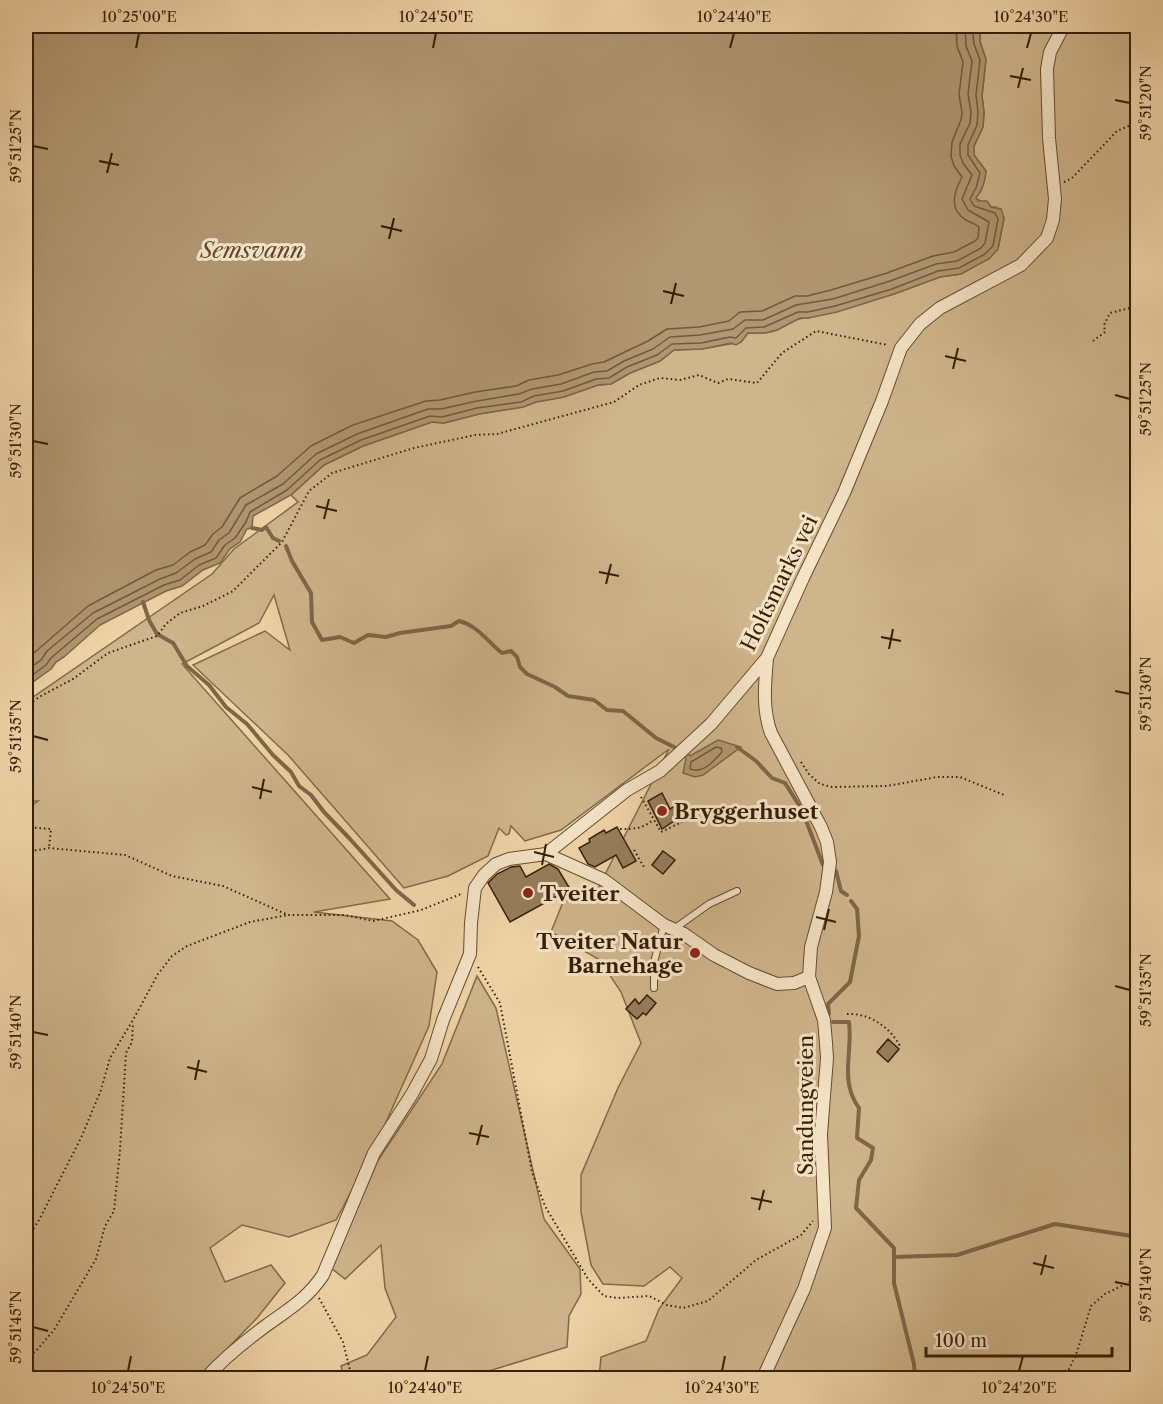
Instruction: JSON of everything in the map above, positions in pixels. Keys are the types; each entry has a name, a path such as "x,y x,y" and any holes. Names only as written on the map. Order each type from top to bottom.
{"street":[{"name":"Holtsmarks vei","path":"546,854 627,790 660,771 711,724 767,658 802,578 854,471 901,348 920,324 940,308 1021,265 1047,238 1053,220 1054,188 1049,138 1047,69 1050,52 1060,31 1065,26"},
{"name":"Sandungveien","path":"763,1378 804,1289 825,1228 822,1134 826,1043 824,1020 809,977 811,946 826,892 830,862 827,842 821,826 766,721 764,706 767,658"},
{"path":"206,1378 264,1327 302,1301 323,1275 374,1153 412,1094 431,1059 442,1020 470,954 475,888 484,874 496,864 509,859 546,854 604,880 669,927 714,955 777,984 794,983 809,977"}],"lane":[{"path":"654,988 654,962 669,927 737,891"}],"path":[{"path":"1054,188 1072,178 1117,131 1137,122"},
{"path":"1094,341 1106,332 1104,325 1110,313 1137,306"},
{"path":"26,707 39,697 73,679 108,653 157,636 166,624 180,613 203,606 233,591 282,542 309,491 332,473 414,448 476,435 497,434 614,402 639,385 660,378 680,380 699,375 718,383 728,379 757,382 782,353 816,331 901,348"},
{"path":"799,759 809,774 820,784 832,787 887,786 937,777 960,777 1004,795"},
{"path":"644,802 661,832 682,822"},
{"path":"620,829 638,829 654,820"},
{"path":"26,827 51,829 49,848"},
{"path":"26,852 49,848 125,855 172,876 223,886 288,915"},
{"path":"634,850 644,867"},
{"path":"26,1240 69,1164 101,1090 110,1058 158,974 172,957 187,946 250,922 288,915 345,915 373,921 421,910 475,888"},
{"path":"470,954 500,1003 532,1172 545,1206 588,1279 604,1296 618,1298 649,1296 667,1305 683,1308 708,1301 756,1260 801,1235 825,1204"},
{"path":"847,1014 869,1016 897,1040 900,1046"},
{"path":"26,1358 36,1351 54,1330 96,1259 105,1226 114,1211 126,1053 132,1042 133,1020"},
{"path":"1065,1378 1077,1352 1091,1306 1104,1294 1137,1278"},
{"path":"314,1288 343,1342 352,1378"}],"shaded area":[{"path":"974,26 1137,26 1137,1378 599,1378 601,1357 646,1341 659,1309 682,1278 670,1267 644,1286 603,1284 591,1265 581,1212 581,1175 618,1088 641,1043 621,992 600,960 551,932 563,902 597,890 669,749 561,830 525,841 511,826 509,834 506,835 499,828 488,856 448,876 404,888 288,755 193,665 265,631 290,650 274,595 259,623 182,664 390,899 314,912 392,921 418,940 437,972 429,1026 374,1149 336,1220 289,1237 242,1225 210,1248 225,1282 271,1265 285,1283 257,1318 199,1378 26,1378 26,810 38,801 26,802 26,702 212,574 234,549 298,502 291,495 324,465 363,446 432,422 444,423 479,414 523,407 564,397 598,385 611,384 630,373 660,361 674,350 702,349 741,342 748,333 773,331 800,319 894,294 940,277 961,274 998,249 1004,218 996,207 991,207 975,198 981,191 986,171 974,155 974,146 983,127 982,96 986,59 980,42 980,29"},
{"path":"477,976 496,1008 544,1219 580,1269 581,1294 569,1316 567,1347 466,1378 344,1378 341,1366 367,1355 396,1317 385,1288 381,1245 345,1279 331,1268 377,1162 442,1064"}],"water":[{"name":"Semsvann","path":"26,26 974,26 980,29 980,42 986,59 982,96 983,127 974,146 974,155 986,171 983,185 976,198 978,201 987,201 991,207 1001,209 1004,218 998,249 989,259 961,274 940,277 837,312 800,318 777,330 748,333 736,345 731,343 702,349 674,350 660,361 630,373 611,384 598,385 564,397 523,407 479,414 444,423 432,422 363,446 324,465 291,495 253,516 252,528 247,529 240,542 230,549 220,563 203,570 182,586 166,591 100,625 56,662 51,669 26,687"},
{"path":"718,740 741,747 703,775 695,777 683,773 686,758 682,755 687,752 690,756"}],"building":[{"path":"662,793 670,809 675,806 680,817 662,829 648,801"},
{"path":"617,827 636,861 623,868 616,855 595,867 588,864 579,848 604,830 606,833"},
{"path":"663,851 675,860 663,874 652,865"},
{"name":"Tveiter","path":"549,864 558,869 570,889 510,922 488,883 497,874 511,867 520,866 526,877"},
{"path":"647,995 656,1003 646,1015 643,1013 637,1019 626,1009 635,999 639,1004"},
{"path":"888,1039 899,1049 888,1062 877,1052"}],"waterway":[{"path":"252,528 262,530 266,527 273,538 279,541"},
{"path":"286,546 311,593 312,622 322,640 340,637 354,643 368,635 386,637 451,626 459,621 477,630 502,653 511,651 527,674 568,696 594,700 607,710 623,711 656,738 676,748"},
{"path":"143,602 157,634 173,643 187,666 209,685 226,707 247,724 291,772 299,786 311,795 396,890 414,905"},
{"path":"737,747 756,761 772,778 785,783 802,810 823,865"},
{"path":"836,871 841,891 847,895"},
{"path":"829,1014 828,1004 850,982 859,936 857,909 851,901"},
{"path":"833,1022 849,1022 848,1077 853,1098 859,1108 857,1138 873,1148 871,1160 859,1180 856,1208 894,1248 894,1283 914,1364 915,1378"},
{"path":"894,1257 957,1255 1055,1224 1138,1237"}],"place":[{"name":"Bryggerhuset","path":"662,811"},
{"name":"Tveiter","path":"528,893"},
{"name":"Tveiter Natur Barnehage","path":"695,953"}]}
